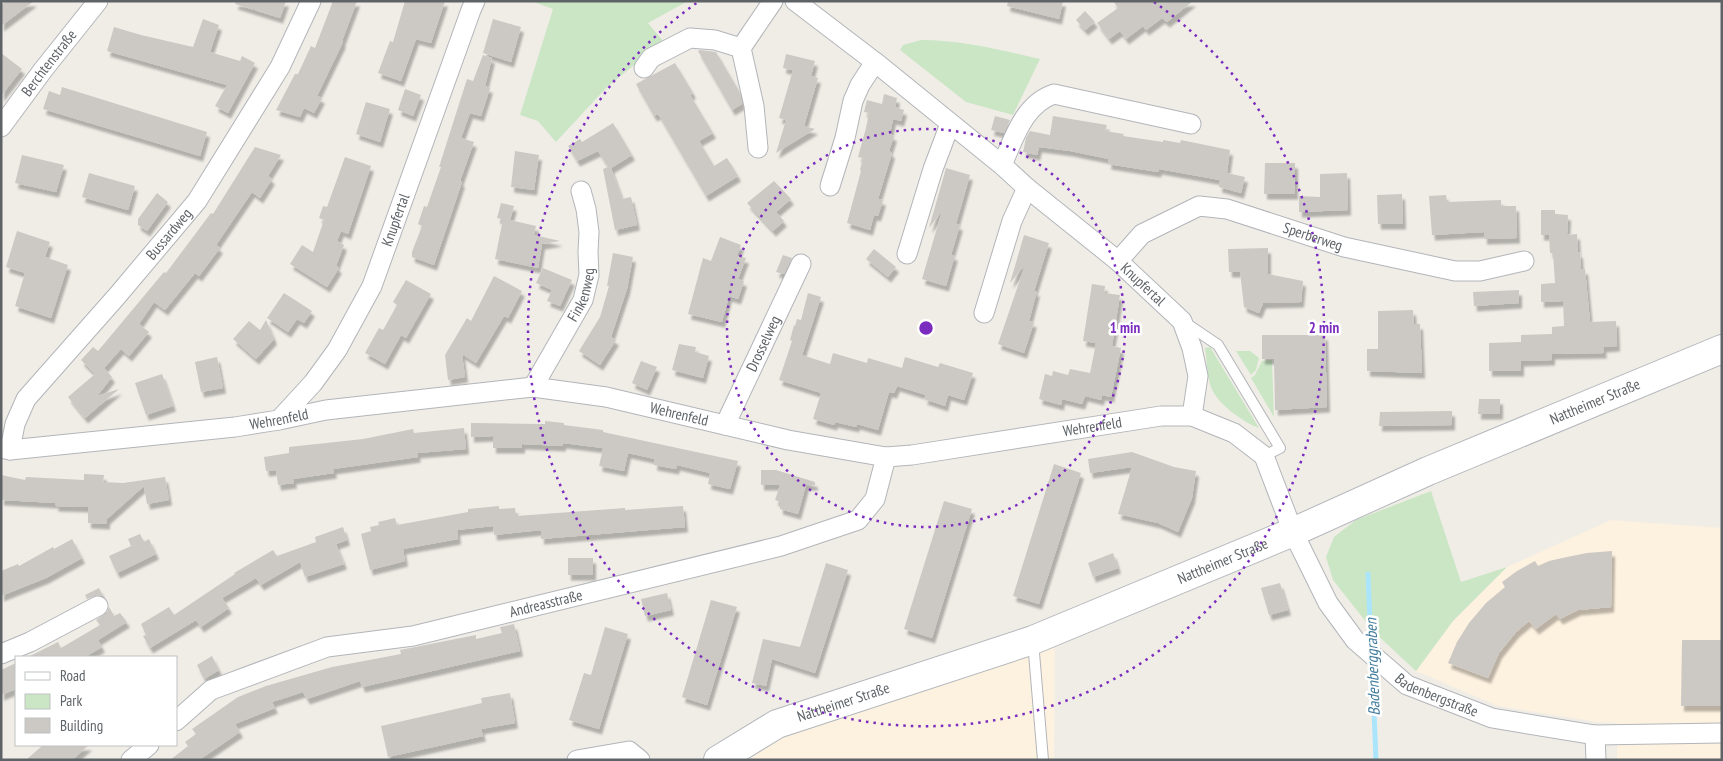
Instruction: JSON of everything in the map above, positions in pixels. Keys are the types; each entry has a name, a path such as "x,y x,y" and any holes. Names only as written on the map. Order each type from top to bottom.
{"street":[{"name":"Bussardweg","path":"6,449 26,399 134,277 197,201 280,67 311,1"},
{"name":"Knupfertal","path":"279,420 313,383 337,350 372,286 475,1"},
{"path":"758,148 754,106 741,48 773,1"},
{"name":"Knupfertal","path":"795,1 1002,165 1026,188 1118,261 1182,321 1192,348 1198,376 1192,416"},
{"name":"Berchtenstraße","path":"1,127 92,4"},
{"path":"644,68 651,58 690,38 715,40 741,48"},
{"path":"830,186 845,138 853,101 874,62"},
{"path":"1002,165 1022,121 1035,104 1044,97 1054,94 1191,124"},
{"path":"907,254 950,124"},
{"path":"984,313 1012,221 1026,188"},
{"name":"Finkenweg","path":"533,387 583,300 589,275 589,232 581,191"},
{"name":"Sperberweg","path":"1118,261 1142,234 1199,206 1227,208 1344,247 1455,271 1480,271 1524,261"},
{"name":"Drosselweg","path":"725,425 802,264"},
{"name":"Nattheimer Straße","path":"718,760 777,724 1033,640 1293,532 1428,471 1722,349"},
{"name":"Wehrenfeld","path":"6,449 235,427 326,410 533,387 606,397 788,440 886,458 1161,416 1192,416 1234,433 1272,452"},
{"path":"1272,452 1293,532"},
{"name":"Andreasstraße","path":"178,719 211,690 327,647 413,636 781,546 858,520 874,499 886,458"},
{"name":"Badenbergstraße","path":"1293,532 1328,603 1355,640 1407,685 1492,718 1594,735 1722,733"},
{"path":"1,654 30,642 98,606"},
{"path":"1594,735 1596,760"},
{"path":"131,760 148,746"},
{"path":"577,760 629,751 640,760"}],"lane":[{"path":"1182,321 1218,345 1272,452"},
{"path":"1033,640 1043,760"}],"shaded area":[{"path":"1611,520 1722,528 1722,760 1617,760 1617,723 1597,722 1498,706 1416,671 1453,621 1507,567"},
{"path":"1055,630 1054,760 736,760 784,730"}],"green space":[{"path":"531,1 688,1 648,23 663,41 606,88 556,142 538,121 520,115 553,9"},
{"path":"921,40 966,44 1040,59 1013,115 966,102 900,50 903,45"},
{"path":"1210,347 1259,428 1231,412 1214,393 1209,378 1205,348"},
{"path":"1236,351 1250,351 1259,358 1256,370 1251,375"},
{"path":"1272,360 1274,417 1251,378 1255,375 1262,361"},
{"path":"1431,491 1461,582 1507,567 1453,621 1416,671 1374,632 1333,580 1326,557 1334,537 1356,520"}],"building":[{"path":"6,1 34,1 1,26 1,5"},
{"path":"236,1 286,1 280,18 235,4"},
{"path":"333,1 357,1 343,42 317,96 322,98 314,113 304,108 300,117 276,110 295,74 298,74 311,46 315,48"},
{"path":"405,1 445,1 431,43 416,39 401,81 378,73 390,41 393,42"},
{"path":"1008,1 1063,1 1059,19 1007,6"},
{"path":"1113,1 1193,1 1167,22 1162,18 1146,30 1143,26 1126,39 1120,31 1109,39 1097,23 1118,8"},
{"path":"1085,11 1095,22 1085,30 1076,20"},
{"path":"203,19 219,25 210,52 240,61 242,56 255,63 228,113 215,106 227,85 107,51 114,27 193,47"},
{"path":"493,19 521,27 511,62 483,53"},
{"path":"698,51 716,52 739,91 742,104 732,110"},
{"path":"1,53 22,69 1,96"},
{"path":"786,54 815,61 811,76 818,78 804,126 815,129 776,153 786,120 779,118 793,70 783,68"},
{"path":"483,55 492,58 485,86 490,88 481,116 470,113 461,138 474,142 434,265 412,257 412,252 422,226 418,224 424,206 427,207 441,167 439,167 467,79 473,81"},
{"path":"675,63 693,93 690,95 713,133 699,141 714,166 727,158 738,176 706,196 658,114 654,116 636,84"},
{"path":"62,87 207,132 200,156 43,109 49,91 60,95"},
{"path":"405,89 421,95 413,116 398,110"},
{"path":"884,94 897,98 895,107 904,110 901,121 893,119 890,134 894,136 889,151 892,153 878,199 883,200 878,216 874,215 870,230 847,223 861,171 863,158 858,157 869,113 864,112 867,100 882,104"},
{"path":"366,102 390,109 380,142 356,134"},
{"path":"995,116 1010,120 1004,133 991,130"},
{"path":"1053,116 1107,125 1105,131 1124,134 1123,136 1163,142 1163,140 1180,143 1181,140 1230,150 1227,173 1245,177 1241,193 1219,187 1220,180 1159,169 1158,172 1108,164 1109,159 1070,151 1039,147 1037,155 1023,152 1026,138 1030,131 1050,135"},
{"path":"613,123 632,155 611,168 622,199 631,197 637,225 615,230 603,169 608,167 598,151 577,161 568,146 580,139 582,142"},
{"path":"255,147 281,155 268,176 272,179 260,198 252,192 216,245 220,248 199,276 195,273 165,310 154,302 139,324 149,332 129,356 121,349 104,368 112,377 97,396 119,389 85,418 68,397 95,374 81,360 93,347 98,351 164,272 166,273 211,213 213,214"},
{"path":"515,151 539,155 534,190 511,187"},
{"path":"22,155 64,165 56,192 15,183"},
{"path":"345,157 371,166 348,234 341,231 337,241 344,245 336,266 339,268 327,287 290,264 302,245 313,252 324,220 319,218 323,206 327,207"},
{"path":"1265,163 1295,163 1295,194 1264,194"},
{"path":"946,168 970,175 956,224 960,225 951,255 955,255 946,286 922,279 942,211 929,228"},
{"path":"89,173 135,186 128,210 82,197"},
{"path":"1347,173 1348,210 1299,212 1299,196 1320,197 1320,174"},
{"path":"774,181 791,199 776,212 784,221 773,231 747,203"},
{"path":"157,193 168,202 147,231 138,225 138,219"},
{"path":"1402,194 1403,224 1378,224 1377,195"},
{"path":"1446,195 1447,202 1501,200 1501,206 1516,206 1517,238 1484,239 1484,232 1432,235 1429,196"},
{"path":"501,203 514,206 510,220 536,226 534,235 560,241 542,244 538,268 495,259 503,219 497,218"},
{"path":"1541,210 1555,210 1555,214 1568,215 1567,235 1577,234 1581,269 1585,269 1590,322 1616,321 1617,346 1603,347 1604,353 1552,354 1552,360 1521,361 1521,371 1489,371 1489,343 1521,342 1521,335 1552,334 1552,327 1564,326 1563,301 1541,302 1541,284 1555,283 1553,253 1550,253 1549,235 1541,235"},
{"path":"17,231 50,242 45,257 68,265 51,318 15,306 25,273 6,267"},
{"path":"1024,235 1049,243 1034,291 1037,291 1029,321 1034,322 1024,353 998,344 1025,265 1010,283"},
{"path":"720,237 741,245 737,256 746,258 738,279 744,281 738,299 729,296 722,322 688,314 703,258 711,261"},
{"path":"1268,248 1268,274 1303,281 1301,302 1263,303 1259,313 1244,307 1240,272 1229,272 1228,249"},
{"path":"874,249 896,267 888,277 866,259"},
{"path":"613,253 633,257 627,289 611,337 616,340 600,365 579,351 600,317 609,286 607,286"},
{"path":"783,255 792,258 784,274 776,272"},
{"path":"543,268 572,280 560,306 547,301 552,290 536,283"},
{"path":"494,276 522,291 508,318 504,316 476,363 462,354 465,377 448,380 445,355 467,318 471,321"},
{"path":"406,280 431,294 406,338 401,335 385,364 365,353 379,328 383,330 397,305 393,302"},
{"path":"1092,284 1105,286 1104,293 1120,295 1112,346 1121,348 1111,397 1102,395 1101,400 1085,396 1082,404 1062,399 1061,405 1039,399 1045,374 1052,376 1053,371 1068,375 1070,369 1090,373 1096,343 1083,341"},
{"path":"1519,290 1519,303 1474,306 1473,292"},
{"path":"284,293 312,311 304,323 297,319 288,332 267,318"},
{"path":"808,293 821,297 802,355 830,364 833,353 867,363 868,358 902,368 905,357 938,367 940,363 973,373 964,400 948,395 945,406 924,399 926,395 897,386 894,393 889,392 878,430 857,424 856,427 835,422 834,425 813,419 821,393 779,380 792,341 790,340 794,325 797,319 801,320"},
{"path":"1413,310 1414,324 1420,324 1422,373 1367,371 1367,349 1378,349 1378,311"},
{"path":"266,320 274,339 256,359 233,339 249,321 260,330"},
{"path":"1262,335 1325,335 1327,407 1275,410 1274,359 1262,359"},
{"path":"679,344 696,347 695,352 709,356 703,378 672,370"},
{"path":"217,357 223,388 201,392 195,362"},
{"path":"641,361 657,367 647,390 632,383"},
{"path":"162,374 173,406 146,415 135,383"},
{"path":"1479,399 1500,399 1500,414 1478,414"},
{"path":"1452,411 1452,425 1379,426 1380,412"},
{"path":"545,421 603,430 603,432 738,461 730,489 708,484 710,473 677,465 676,469 654,465 655,459 628,453 624,471 599,466 603,448 563,443 563,446 522,444 522,448 493,448 493,436 471,437 471,423 545,424"},
{"path":"464,428 466,449 417,453 418,457 333,469 334,473 293,479 294,483 278,485 276,470 266,471 264,457 289,453 289,447 363,439 413,429 414,433"},
{"path":"1132,452 1174,467 1196,471 1192,498 1178,532 1158,523 1118,514 1132,467 1090,473 1088,459"},
{"path":"1054,464 1081,473 1039,604 1013,596"},
{"path":"761,470 776,470 815,482 815,485 806,485 798,514 780,509 780,502 775,500 780,485 761,485"},
{"path":"84,474 104,475 103,482 123,483 165,477 169,500 147,504 144,486 107,519 107,524 88,523 88,507 55,506 56,503 1,500 1,475 25,480 26,477 84,480"},
{"path":"944,501 972,509 932,638 904,629"},
{"path":"499,506 499,509 515,508 516,516 683,506 685,527 541,539 541,530 494,535 493,526 457,530 458,539 403,549 405,561 370,570 361,534 371,531 370,527 379,525 378,522 395,518 397,525 468,512 468,509"},
{"path":"343,527 347,540 336,544 344,564 305,577 300,562 261,585 256,578 222,598 229,608 201,627 196,620 150,648 143,636 146,635 141,624 169,607 174,615 234,573 273,550 277,556 316,542 315,537"},
{"path":"140,534 144,542 149,539 156,554 117,573 109,556 131,546 128,539"},
{"path":"72,539 82,558 46,578 1,596 1,571 18,564 19,566"},
{"path":"1612,551 1611,607 1578,610 1560,619 1556,614 1536,629 1529,621 1516,632 1499,653 1488,678 1448,663 1457,642 1469,623 1486,603 1505,587 1502,582 1517,571 1535,561 1538,566 1549,561 1567,557"},
{"path":"1113,553 1118,568 1093,577 1088,563"},
{"path":"568,558 593,558 593,575 568,575"},
{"path":"826,563 848,570 815,673 772,659 766,686 752,683 763,639 800,647"},
{"path":"1280,583 1288,610 1269,615 1261,588"},
{"path":"99,588 103,596 98,595 87,599 85,595"},
{"path":"667,593 671,610 645,616 641,599"},
{"path":"711,600 737,607 707,705 682,697"},
{"path":"109,607 114,616 120,613 127,622 98,640 102,647 87,656 30,656 58,642 61,648 100,625 96,620 107,612"},
{"path":"514,624 520,651 362,687 360,681 307,699 303,692 272,702 275,708 235,724 240,732 199,760 170,760 188,746 185,742 196,734 192,729 238,697 266,686 332,667 401,654 400,650 476,635 476,639 502,633 500,627"},
{"path":"605,627 628,634 599,729 569,720 584,673 591,675"},
{"path":"1682,640 1721,640 1721,706 1681,706"},
{"path":"212,656 219,670 204,679 197,665"},
{"path":"15,663 15,689 1,695 1,670"},
{"path":"510,693 515,723 481,729 483,736 388,757 381,726 482,703 481,698"},
{"path":"42,746 88,746 72,760 26,760"}],"waterway":[{"name":"Badenberggraben","path":"1368,574 1371,646"},
{"name":"Badenberggraben","path":"1372,662 1376,760"}]}
